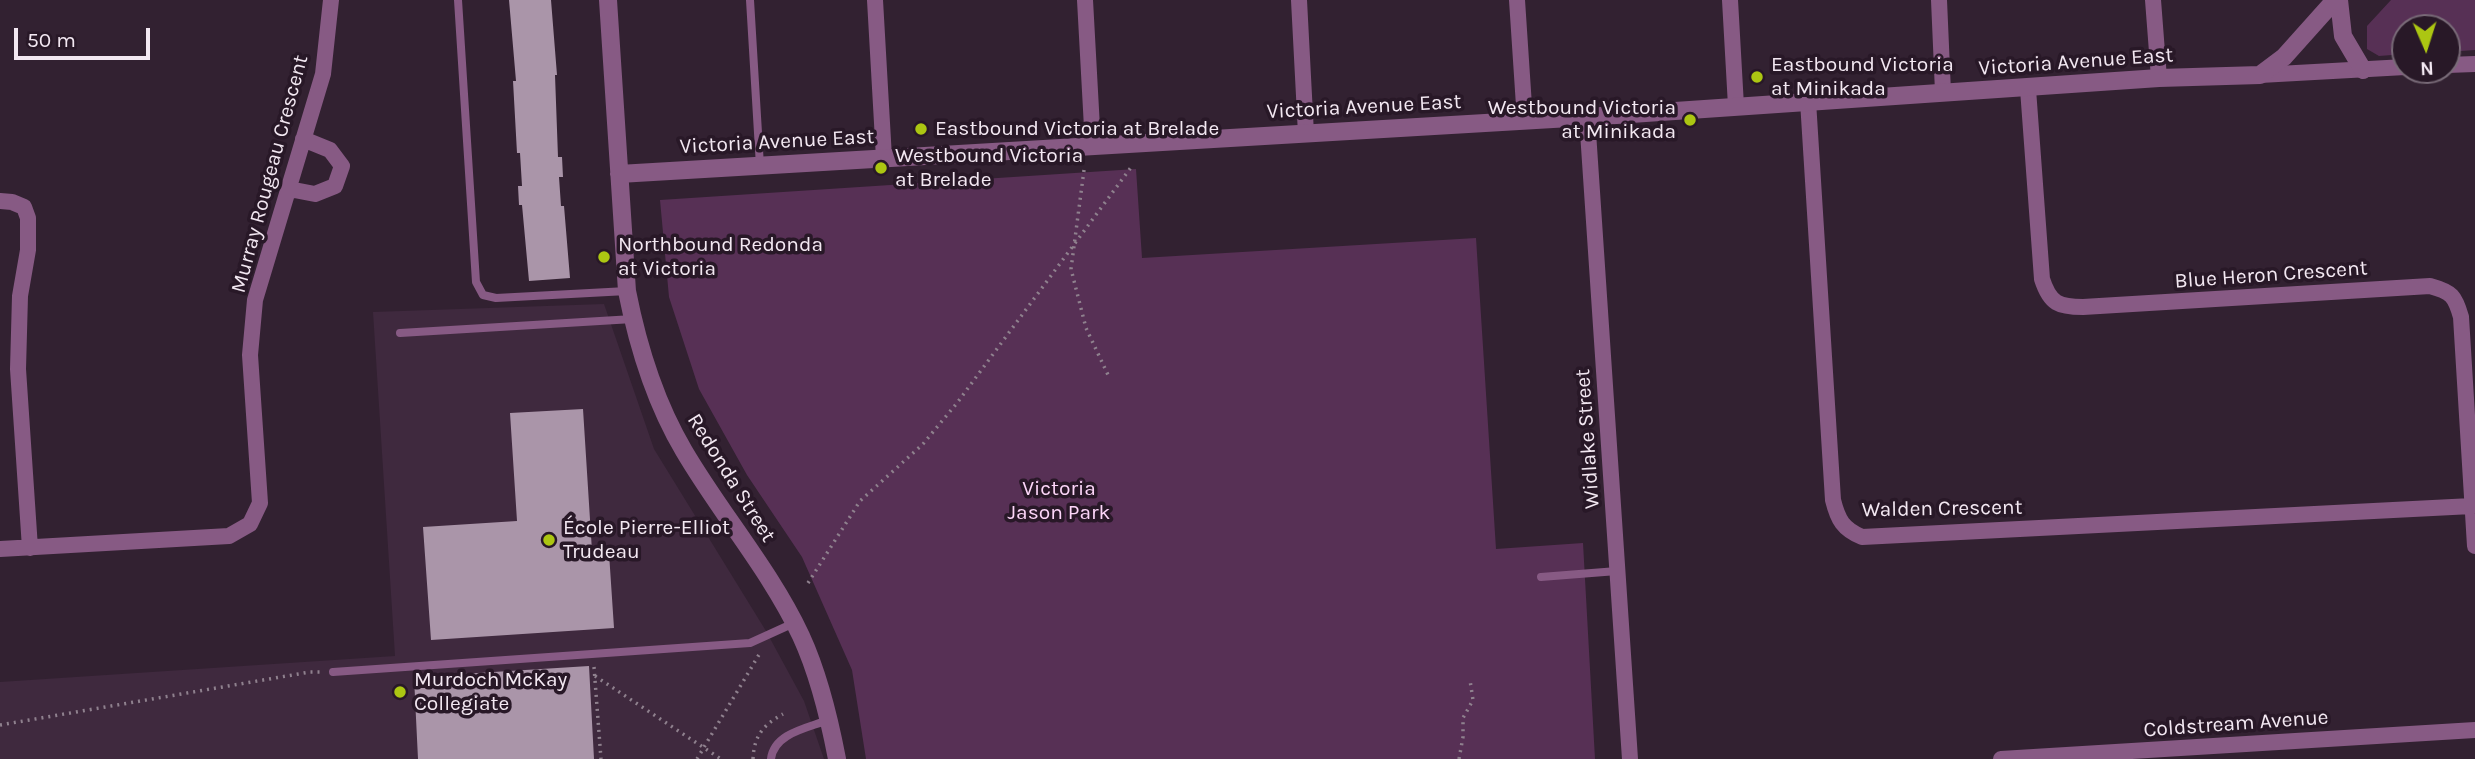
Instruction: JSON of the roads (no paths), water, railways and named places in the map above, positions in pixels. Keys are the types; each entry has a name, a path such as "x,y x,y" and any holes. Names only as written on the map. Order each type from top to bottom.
{"street":[{"name":"Murray Rougeau Crescent","path":"0,549 229,536 250,524 260,503 250,355 255,300 323,75 331,0"},
{"name":"Redonda Street","path":"608,0 627,291 652,382 683,450 754,556 794,623 814,670 837,759"},
{"path":"874,0 884,158"},
{"path":"1085,0 1093,146"},
{"path":"1299,0 1306,134"},
{"path":"1517,0 1525,121"},
{"path":"1730,0 1736,106"},
{"path":"1939,0 1943,92"},
{"path":"2153,0 2160,78"},
{"path":"2337,0 2343,36 2363,70"},
{"path":"2260,75 2284,57 2337,0"},
{"name":"Victoria Avenue East","path":"619,174 1525,121 2160,78 2391,68"},
{"name":"Blue Heron Crescent","path":"2028,89 2042,279 2047,294 2062,307 2430,286 2448,291 2457,302 2461,317 2475,546"},
{"name":"Walden Crescent","path":"1808,101 1833,500 1838,519 1847,531 1862,537 2472,506"},
{"name":"Widlake Street","path":"1587,117 1630,759"},
{"path":"289,189 315,194 335,186 342,166 330,150 303,139"},
{"path":"0,201 24,207 28,218 28,250 20,296 18,369 30,548"},
{"name":"Coldstream Avenue","path":"2001,759 2475,730"},
{"path":"2279,742 2280,759"}],"lane":[{"path":"458,0 475,282 483,295 496,298 627,291"},
{"path":"751,0 760,166"},
{"path":"400,333 633,319"},
{"path":"1541,577 1617,571"},
{"path":"333,672 750,643 794,623"},
{"path":"771,759 781,738 829,720"}],"place":[{"name":"Eastbound Victoria at Minikada","path":"1757,77"},
{"name":"Westbound Victoria at Minikada","path":"1690,120"},
{"name":"Eastbound Victoria at Brelade","path":"921,129"},
{"name":"Westbound Victoria at Brelade","path":"881,168"},
{"name":"Northbound Redonda at Victoria","path":"604,257"},
{"name":"École Pierre-Elliot Trudeau","path":"549,540"},
{"name":"Murdoch McKay Collegiate","path":"400,692"}],"park label":[{"name":"Victoria Jason Park","path":"1059,501"}]}
